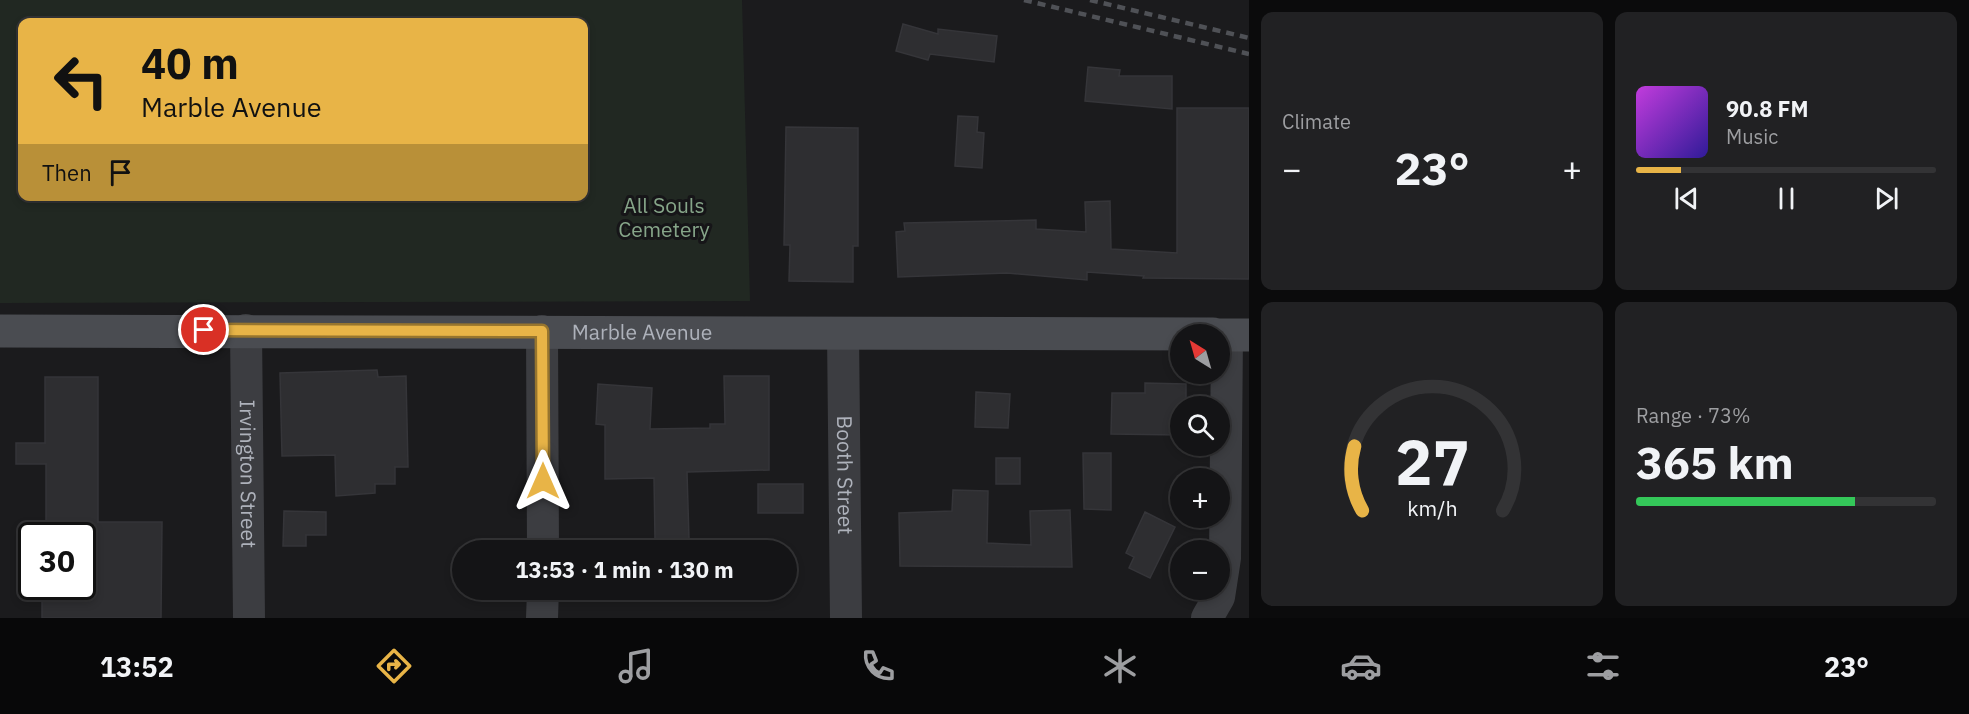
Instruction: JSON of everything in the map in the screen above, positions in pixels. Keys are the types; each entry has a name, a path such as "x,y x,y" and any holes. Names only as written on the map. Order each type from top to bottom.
{"street":[{"name":"Irvington Street","path":"246,330 249,618"},
{"name":"Marble Avenue","path":"0,331 1170,335"},
{"path":"542,331 543,540"},
{"name":"Booth Street","path":"843,333 846,618"},
{"path":"1207,618 1219,597 1225,558 1227,384"},
{"path":"542,618 543,600"}],"green space":[{"name":"All Souls Cemetery","path":"0,0 742,0 750,301 0,303"}],"building":[{"path":"903,24 938,34 938,29 997,36 994,62 930,54 928,60 896,51"},
{"path":"1088,67 1120,70 1119,76 1172,76 1172,109 1085,101"},
{"path":"1177,108 1249,108 1249,279 1143,278 1144,276 1087,272 1087,280 1007,273 898,277 896,232 905,231 904,223 1036,220 1036,229 1086,232 1085,202 1110,201 1111,249 1177,253"},
{"path":"958,116 978,117 977,132 984,133 982,168 955,166"},
{"path":"786,127 858,128 858,246 853,246 853,282 789,281 790,245 784,245"},
{"path":"377,370 378,377 406,376 408,467 395,467 395,484 375,484 375,493 336,496 335,455 282,456 280,373"},
{"path":"724,376 769,376 769,470 687,472 689,539 655,540 654,478 605,479 605,425 596,424 598,384 652,388 650,429 710,428 710,424 725,424"},
{"path":"45,377 98,377 98,522 162,522 161,618 42,618 42,600 96,600 96,522 46,522 46,464 16,464 16,443 45,443"},
{"path":"1145,383 1186,384 1186,396 1170,396 1170,435 1111,434 1112,393 1145,393"},
{"path":"976,392 1010,394 1008,428 975,427"},
{"path":"1083,453 1111,453 1111,510 1084,509"},
{"path":"996,458 1020,458 1020,484 996,484"},
{"path":"758,484 803,484 803,513 758,513"},
{"path":"953,490 988,491 987,543 1031,545 1030,511 1070,510 1072,567 900,566 899,513 952,511"},
{"path":"284,511 326,512 326,535 306,535 306,546 283,546"},
{"path":"1145,512 1170,524 1170,528 1175,528 1150,578 1129,568 1134,557 1126,553"}],"railway":[{"path":"1024,0 1249,54"},
{"path":"1090,0 1249,38"}],"route":[{"path":"204,330 542,331 543,481"}]}
